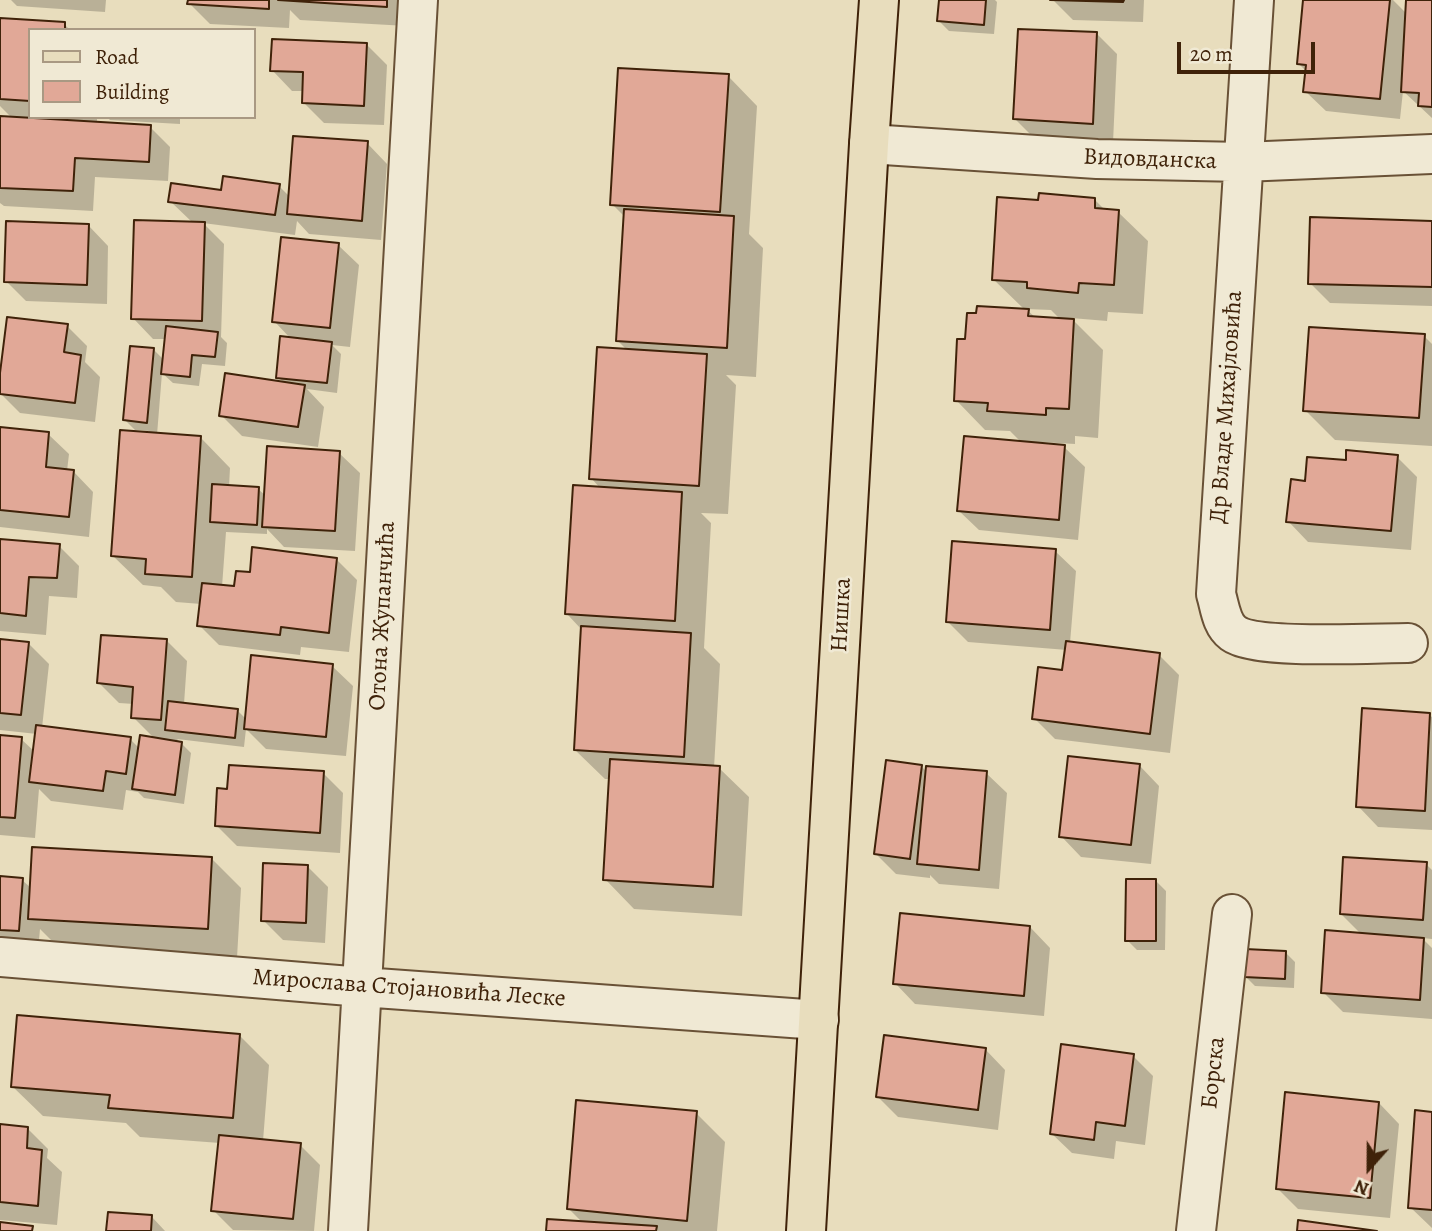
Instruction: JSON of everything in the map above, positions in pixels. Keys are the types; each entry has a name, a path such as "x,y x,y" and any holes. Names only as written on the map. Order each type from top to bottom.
{"main road":[{"name":"Нишка","path":"806,1231 879,0"}],"street":[{"name":"Отона Жупанчића","path":"348,1231 418,0"},
{"name":"Др Владе Михајловића","path":"1254,0 1216,594 1224,623 1234,635 1266,643 1408,643"},
{"name":"Видовданска","path":"869,144 1097,159 1242,162 1432,154"},
{"name":"Борска","path":"1196,1231 1232,914"},
{"name":"Мирослава Стојановића Леске","path":"0,957 362,987 819,1020"}],"building":[{"path":"188,0 269,0 269,9 187,4"},
{"path":"278,0 387,0 387,7"},
{"path":"939,0 986,0 984,25 937,21"},
{"path":"1050,0 1124,0 1123,2"},
{"path":"1303,0 1390,0 1380,99 1303,92 1306,65 1297,64"},
{"path":"1406,0 1432,0 1432,107 1418,106 1419,93 1401,92"},
{"path":"0,18 65,22 65,28 28,28 28,101 0,99"},
{"path":"1018,29 1097,32 1093,124 1013,119"},
{"path":"272,39 367,43 364,106 302,103 303,72 270,71"},
{"path":"618,68 729,74 720,212 610,205"},
{"path":"0,116 151,125 149,162 75,158 73,191 0,188"},
{"path":"293,136 368,141 362,221 287,214"},
{"path":"223,176 280,184 275,215 168,202 171,183 221,190"},
{"path":"1039,193 1095,198 1095,208 1119,210 1114,285 1079,283 1078,293 1027,288 1027,282 992,280 997,197 1038,200"},
{"path":"624,209 734,216 727,348 616,341"},
{"path":"1310,217 1432,221 1432,287 1308,284"},
{"path":"134,220 205,222 202,321 131,319"},
{"path":"6,221 89,224 87,285 4,282"},
{"path":"281,237 339,243 330,328 272,322"},
{"path":"977,306 1029,309 1028,316 1074,319 1069,409 1046,408 1046,415 987,411 988,403 954,401 957,339 965,339 967,313 976,313"},
{"path":"7,317 68,324 64,352 81,355 75,403 0,394"},
{"path":"166,326 218,332 215,357 192,355 190,377 161,374"},
{"path":"1309,327 1425,334 1419,418 1303,411"},
{"path":"280,336 332,342 327,383 276,378"},
{"path":"130,346 154,348 147,423 123,420"},
{"path":"597,347 707,354 699,486 589,479"},
{"path":"225,373 305,385 298,427 219,416"},
{"path":"0,427 49,432 46,467 74,470 69,517 0,510"},
{"path":"120,430 201,436 192,577 145,574 146,559 111,556"},
{"path":"964,436 1065,445 1059,520 957,511"},
{"path":"267,446 340,451 335,531 262,527"},
{"path":"1346,450 1398,455 1391,531 1286,522 1291,479 1305,481 1307,457 1346,460"},
{"path":"212,484 259,487 257,525 210,522"},
{"path":"573,485 682,492 675,621 565,614"},
{"path":"0,539 60,544 57,578 29,577 26,616 0,613"},
{"path":"952,541 1056,549 1050,630 946,622"},
{"path":"252,547 337,558 329,633 281,627 280,635 197,626 202,583 234,586 236,571 250,572"},
{"path":"581,626 691,633 684,757 574,750"},
{"path":"101,635 167,639 161,720 131,718 133,687 97,683"},
{"path":"0,639 29,642 21,715 0,713"},
{"path":"1066,641 1160,653 1150,734 1032,719 1038,667 1062,670"},
{"path":"251,655 333,664 326,737 244,729"},
{"path":"168,701 238,709 235,738 165,730"},
{"path":"1362,708 1430,713 1425,811 1356,807"},
{"path":"36,725 131,737 126,774 106,771 103,791 29,782"},
{"path":"0,735 22,737 15,818 0,817"},
{"path":"140,735 182,742 175,795 132,789"},
{"path":"1068,756 1140,764 1131,845 1059,837"},
{"path":"610,759 720,766 713,887 603,880"},
{"path":"886,760 922,765 910,859 874,854"},
{"path":"229,765 324,771 320,833 215,826 217,788 227,789"},
{"path":"926,766 987,771 979,870 917,864"},
{"path":"32,847 212,857 208,929 28,919"},
{"path":"1343,857 1427,862 1423,920 1340,914"},
{"path":"263,863 308,865 306,923 261,921"},
{"path":"0,876 23,878 19,931 0,930"},
{"path":"1126,879 1156,879 1156,941 1125,941"},
{"path":"900,913 1030,926 1024,996 893,984"},
{"path":"1325,930 1424,938 1420,1000 1321,993"},
{"path":"1245,949 1286,951 1285,979 1244,977"},
{"path":"17,1015 240,1034 233,1118 108,1108 110,1095 11,1087"},
{"path":"884,1035 986,1048 978,1110 876,1097"},
{"path":"1061,1044 1134,1054 1125,1126 1096,1122 1094,1140 1050,1134"},
{"path":"1285,1092 1379,1102 1370,1198 1276,1189"},
{"path":"576,1100 697,1111 687,1221 567,1209"},
{"path":"1415,1110 1432,1112 1432,1210 1408,1208"},
{"path":"0,1124 28,1127 27,1148 42,1150 38,1206 0,1202"},
{"path":"219,1135 301,1143 293,1219 211,1211"},
{"path":"108,1212 152,1215 151,1231 106,1231"},
{"path":"547,1219 657,1226 656,1231 546,1231"},
{"path":"1298,1220 1377,1231 1297,1231"},
{"path":"0,1222 33,1226 32,1231 0,1231"}]}
